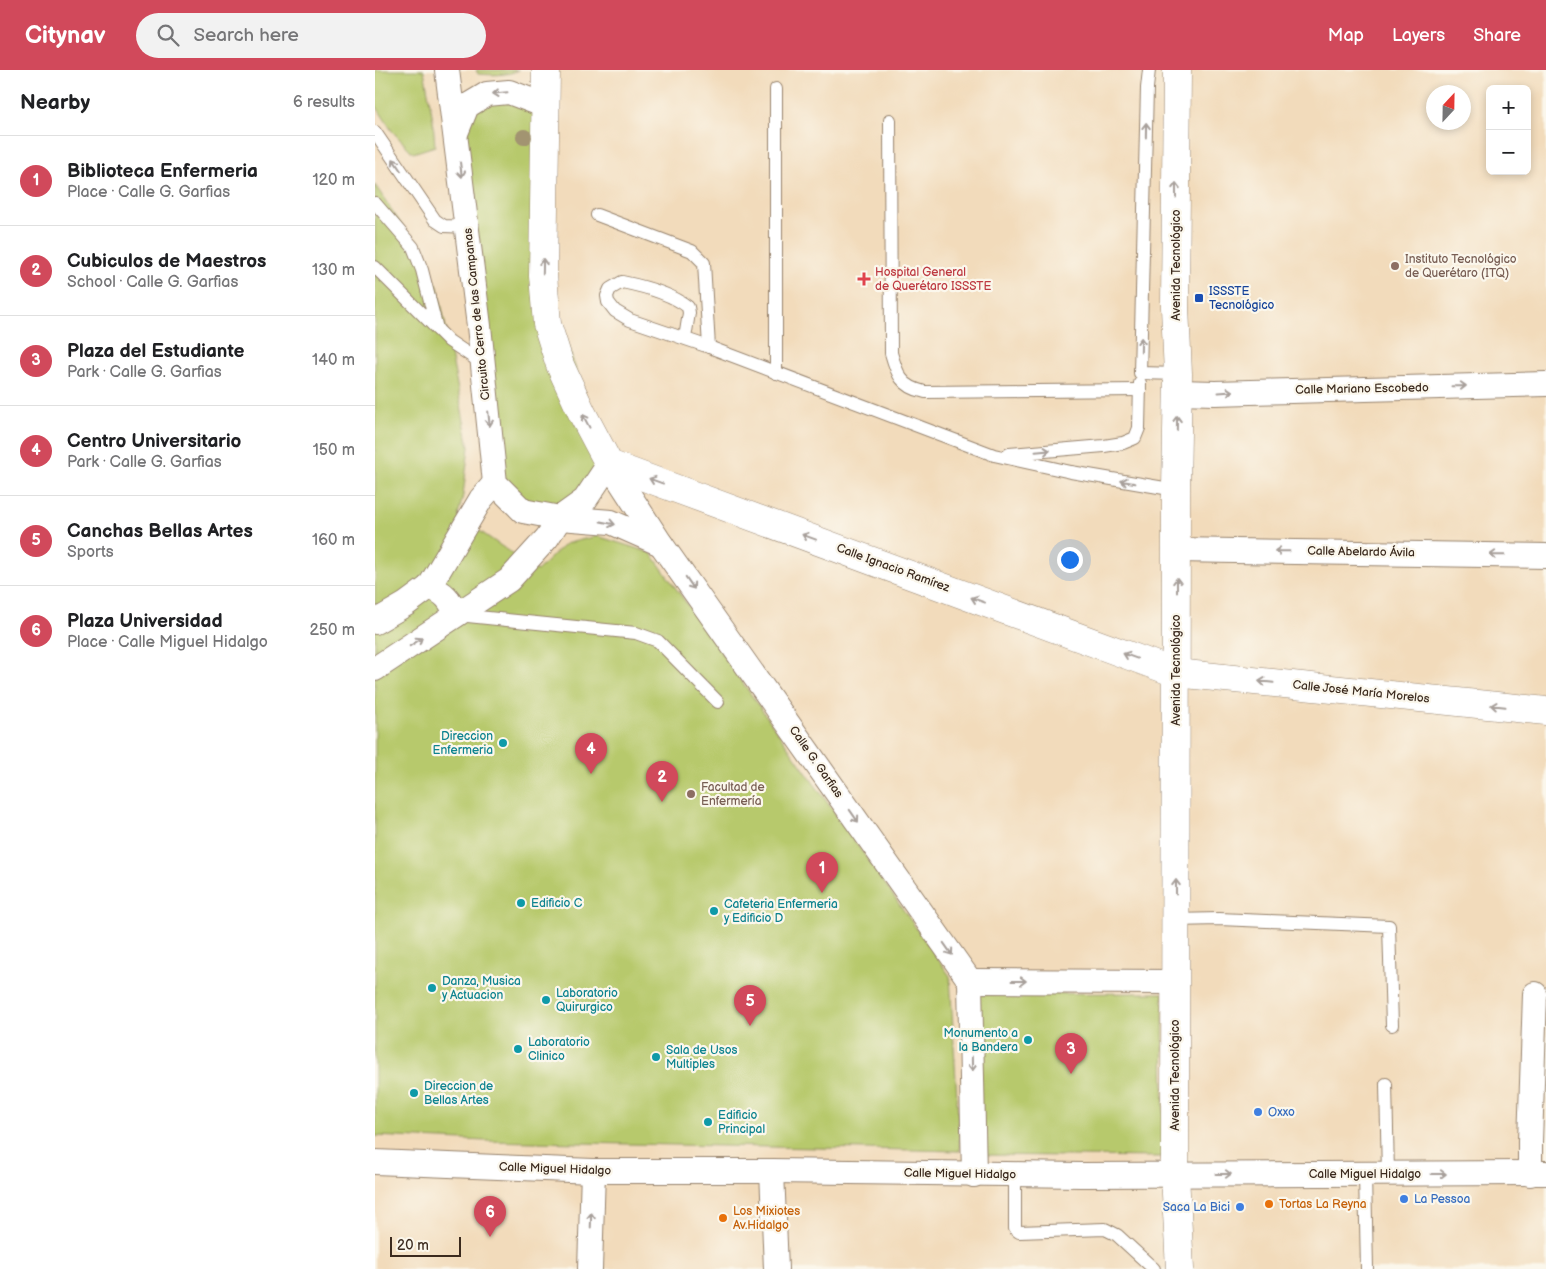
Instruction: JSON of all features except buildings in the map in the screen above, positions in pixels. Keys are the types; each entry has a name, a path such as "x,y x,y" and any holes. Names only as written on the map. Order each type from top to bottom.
{"street":[{"name":"Circuito Cerro de las Campanas","path":"447,70 483,364 495,483"},
{"path":"375,669 509,580 547,538 560,518 585,500 609,464 582,413 560,365 547,324 543,275 546,70"},
{"name":"Avenida Tecnológico","path":"1177,70 1175,307 1178,383 1176,490 1175,1175 1180,1269"},
{"path":"456,133 467,106 487,94 509,92 546,106"},
{"name":"Calle Mariano Escobedo","path":"1178,383 1215,393 1546,384"},
{"name":"Calle G. Garfias","path":"609,464 661,544 970,981"},
{"name":"Calle Ignacio Ramírez","path":"609,464 1176,672"},
{"path":"375,622 406,604 429,587 481,499 495,483 523,511 560,518 611,522 661,544"},
{"name":"Calle Abelardo Ávila","path":"1177,550 1546,556"},
{"path":"429,587 444,594 456,615"},
{"name":"Calle José María Morelos","path":"1176,672 1546,711"},
{"path":"974,1174 970,981 1175,982"},
{"path":"1535,994 1530,1142 1538,1173"},
{"name":"Calle Miguel Hidalgo","path":"375,1162 593,1171 1175,1175 1538,1173"},
{"path":"590,1269 593,1171"},
{"path":"772,1171 776,1269"}],"lane":[{"path":"995,456 1123,443 1135,438 1139,428 1149,70"},
{"path":"776,89 776,373"},
{"path":"890,120 891,353 896,370 906,384 914,390 925,392 1140,390"},
{"path":"375,132 435,220 444,226 467,227"},
{"path":"375,203 413,247 422,270 437,329"},
{"path":"597,214 692,251 704,263 709,348"},
{"path":"375,267 449,341 483,364"},
{"path":"685,338 689,313 688,307 682,302 648,289 622,282 609,289 608,302 615,311 630,320 685,338 995,456 1071,472 1176,490"},
{"path":"1140,373 1178,383"},
{"path":"456,615 636,632 658,641 718,702"},
{"path":"1175,920 1219,919 1389,926 1392,1025"},
{"path":"1367,1269 1386,1084"},
{"path":"1015,1174 1015,1228 1019,1232 1105,1229 1117,1235 1153,1269"}],"green space":[{"path":"375,70 424,70 433,120 435,146 413,153 392,131 375,104"},
{"path":"476,70 519,70 494,75 478,74"},
{"path":"487,94 546,106 543,275 609,464 560,518 495,483 467,227 467,106"},
{"path":"375,185 423,257 438,287 469,447 463,495 458,516 537,571 565,544 597,536 651,553 950,976 960,1151 486,1141 375,1136"},
{"path":"1163,993 1164,1157 980,1155 977,994"}],"place":[{"name":"Instituto Tecnológico de Querétaro (ITQ)","path":"1395,266"},
{"name":"Hospital General de Querétaro ISSSTE","path":"864,279"},
{"name":"ISSSTE Tecnológico","path":"1199,298"},
{"name":"Direccion Enfermeria","path":"503,743"},
{"name":"Centro Universitario","path":"591,774"},
{"name":"Facultad de Enfermería","path":"691,794"},
{"name":"Cubiculos de Maestros","path":"662,802"},
{"name":"Biblioteca Enfermeria","path":"822,893"},
{"name":"Edificio C","path":"521,903"},
{"name":"Cafeteria Enfermeria y Edificio D","path":"714,911"},
{"name":"Danza, Musica y Actuacion","path":"432,988"},
{"name":"Laboratorio Quirurgico","path":"546,1000"},
{"name":"Canchas Bellas Artes","path":"750,1026"},
{"name":"Monumento a la Bandera","path":"1028,1040"},
{"name":"Laboratorio Clinico","path":"518,1049"},
{"name":"Sala de Usos Multiples","path":"656,1057"},
{"name":"Plaza del Estudiante","path":"1071,1074"},
{"name":"Direccion de Bellas Artes","path":"414,1093"},
{"name":"Oxxo","path":"1258,1112"},
{"name":"Edificio Principal","path":"708,1122"},
{"name":"La Pessoa","path":"1404,1199"},
{"name":"Tortas La Reyna","path":"1269,1204"},
{"name":"Saca La Bici","path":"1240,1207"},
{"name":"Los Mixiotes Av.Hidalgo","path":"723,1218"},
{"name":"Plaza Universidad","path":"490,1237"}]}
